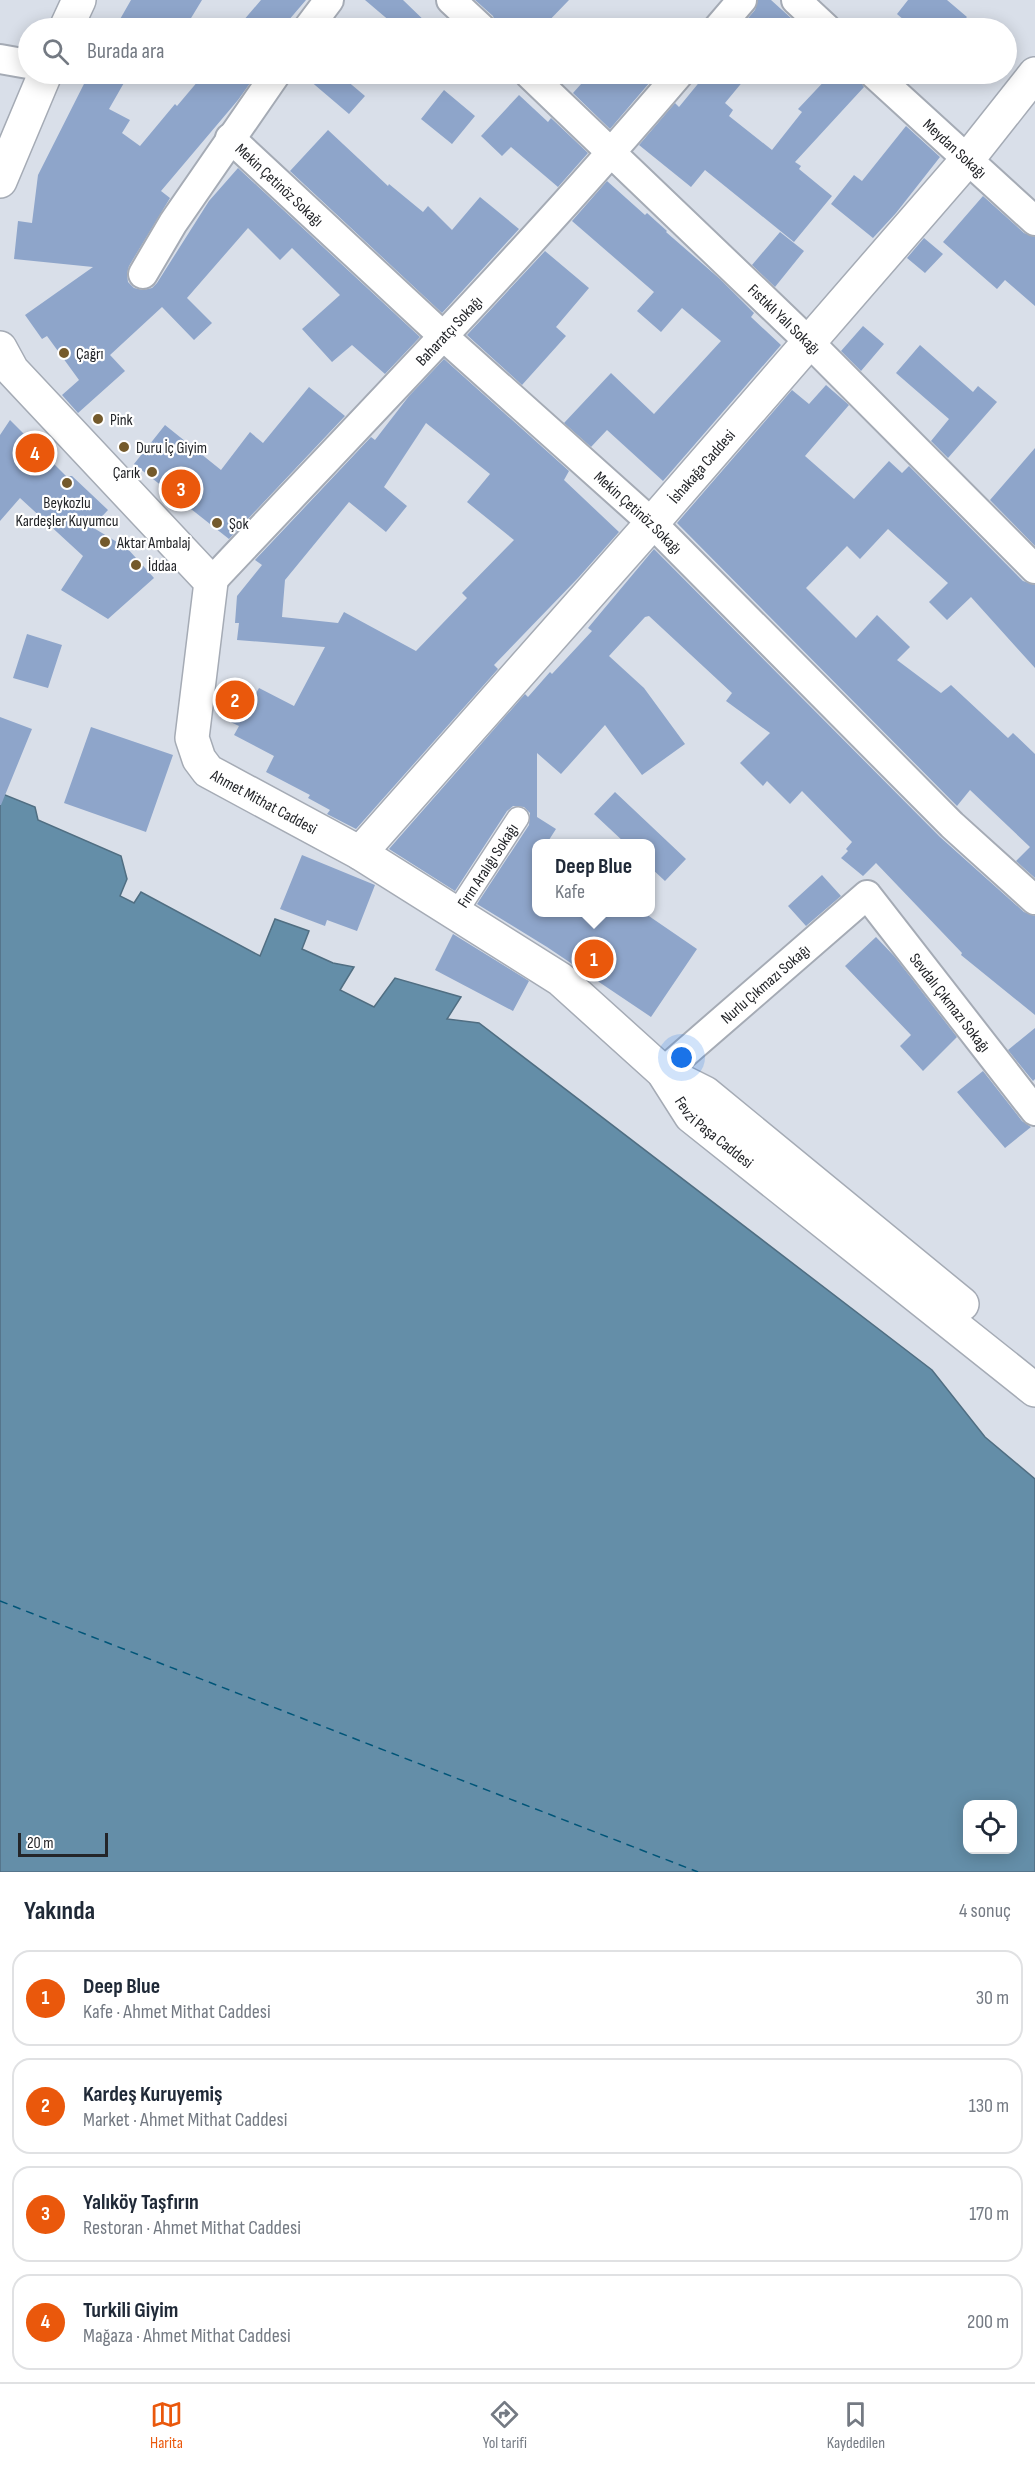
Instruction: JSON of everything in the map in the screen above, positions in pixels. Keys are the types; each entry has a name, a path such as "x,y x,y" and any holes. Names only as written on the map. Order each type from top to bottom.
{"main road":[{"path":"71,18 79,0"},
{"name":"İshakağa Caddesi","path":"360,853 652,523 967,160 1035,74"},
{"path":"0,181 41,84"},
{"path":"5,366 212,582"},
{"name":"Ahmet Mithat Caddesi","path":"212,582 192,738 199,759 208,771 360,853 560,979 663,1072"},
{"name":"Fevzi Paşa Caddesi","path":"663,1072 705,1093 1035,1363"},
{"name":"Fevzi Paşa Caddesi","path":"663,1072 690,1116 1035,1390"}],"street":[{"path":"316,18 329,0"},
{"path":"451,0 471,18"},
{"path":"726,18 742,0"},
{"path":"796,0 815,18"},
{"path":"0,59 18,62"},
{"path":"142,274 230,138 269,84"},
{"name":"Fıstıklı Yalı Sokağı","path":"540,84 808,341 1035,569"},
{"name":"Baharatçı Sokağı","path":"212,582 443,336 612,152 670,84"},
{"name":"Meydan Sokağı","path":"885,84 1035,221"},
{"name":"Mekin Çetinöz Sokağı","path":"230,138 443,336 652,523 952,825 1035,900"},
{"name":"Fırın Aralığı Sokağı","path":"456,913 518,818"},
{"name":"Nurlu Çıkmazı Sokağı","path":"663,1072 867,895"},
{"name":"Sevdalı Çıkmazı Sokağı","path":"867,895 1035,1111"}],"water":[{"path":"0,793 35,807 38,820 121,856 127,879 120,896 134,903 141,892 260,956 275,919 309,931 302,949 333,963 354,967 340,990 374,1007 395,978 461,997 447,1019 479,1023 932,1370 985,1437 1035,1479 1035,1872 0,1872"}],"building":[{"path":"131,0 202,0 191,18 121,18"},
{"path":"261,0 306,0 291,18 246,18"},
{"path":"365,0 403,0 422,18 386,18"},
{"path":"475,0 569,0 552,18 494,18"},
{"path":"758,0 771,0 791,18 748,18 755,10"},
{"path":"908,0 947,0 967,17 902,18 897,14"},
{"path":"84,84 123,84 109,109 130,120 122,133 140,146 175,104 177,106 196,84 249,84 161,191 170,198 129,266 128,282 134,288 143,290 152,288 157,283 209,201 238,168 420,337 385,374 352,345 332,362 302,329 340,295 292,248 280,260 248,228 187,298 212,323 194,340 162,307 110,355 125,371 78,413 62,395 79,380 47,336 42,339 25,315 93,267 14,259 18,221 32,223 38,175"},
{"path":"314,84 351,84 365,96 349,114"},
{"path":"581,84 648,84 610,129 573,93"},
{"path":"698,84 741,84 725,103 733,110 729,116 772,150 802,112 798,109 822,84 862,84 864,87 795,162 801,166 799,169 832,196 794,242 705,170 691,187 639,145 675,103 679,107"},
{"path":"444,90 475,116 452,144 421,119"},
{"path":"519,95 548,122 551,118 588,153 558,187 511,147 502,156 481,136"},
{"path":"906,126 940,157 873,238 831,204 854,175 862,181"},
{"path":"328,130 388,186 389,184 423,212 428,206 452,230 480,197 519,229 442,313 290,171"},
{"path":"607,181 645,215 647,213 720,279 754,313 751,317 781,345 663,481 607,430 591,447 564,423 611,373 654,414 721,341 682,308 661,332 637,311 654,292 572,221"},
{"path":"983,196 1024,233 1035,237 1035,306 1005,280 997,289 943,242"},
{"path":"780,232 804,251 775,287 752,265"},
{"path":"924,238 943,254 925,273 907,258"},
{"path":"545,251 589,288 556,327 566,336 522,385 467,335"},
{"path":"863,326 884,344 861,371 841,351"},
{"path":"920,345 973,392 978,386 997,402 948,458 931,441 949,419 896,373"},
{"path":"444,359 569,471 564,480 619,532 494,665 498,669 356,829 327,814 330,810 308,798 310,795 266,772 274,756 234,735 239,726 220,717 235,686 255,695 259,688 294,706 325,647 237,640 239,623 235,623 237,596 262,565 255,560 371,437 375,440 409,396","holes":["426,423 490,474 467,502 514,540 462,593 467,598 416,651 344,612 338,623 282,617 285,580 349,502 386,532 407,506 384,487"]},
{"path":"826,385 849,405 805,456 854,499 889,461 902,473 909,466 1023,581 1035,585 1035,668 971,597 947,620 929,602 948,583 888,529 860,559 847,546 806,588 856,638 877,615 910,647 897,660 941,693 951,685 1008,738 1013,733 1035,754 1035,878 1016,861 1030,847 970,790 957,806 677,523 792,390 809,404"},
{"path":"309,387 345,416 229,539 134,464 165,425 221,470 250,432 263,443"},
{"path":"10,420 66,476 72,476 108,510 92,527 127,548 154,578 108,619 61,590 83,556 20,498 0,521 0,435"},
{"path":"1035,448 1035,546 990,500"},
{"path":"654,549 940,837 1024,912 1035,916 1035,1015 961,955 962,953 876,863 863,876 841,858 848,851 846,849 852,842 802,791 790,804 767,781 763,786 740,763 770,733 726,701 732,693 649,616 645,617 609,656 644,688 685,744 642,775 605,725 561,774 537,753 537,817 556,829 550,839 532,839 532,917 650,917 697,949 651,1017 547,947 477,904 529,825 530,813 524,807 513,806 507,811 455,891 389,849 525,694 528,697 592,631 588,628"},
{"path":"27,634 62,645 48,688 13,678"},
{"path":"0,717 32,729 1,805 0,805"},
{"path":"91,727 173,755 146,832 64,803"},
{"path":"615,792 686,859 665,881 655,872 655,839 621,839 594,814"},
{"path":"302,855 375,885 357,931 327,920 325,926 280,909"},
{"path":"822,875 841,896 806,926 788,906"},
{"path":"453,934 529,981 513,1011 435,970"},
{"path":"876,937 895,957 957,1037 923,1071 900,1046 911,1035 845,966"},
{"path":"1035,1028 1035,1079 1033,1081 1008,1050"},
{"path":"983,1071 1022,1121 1031,1127 1005,1148 957,1092"}],"ferry route":[{"path":"0,1601 698,1872"}],"place":[{"name":"Çağrı","path":"64,353"},
{"name":"Pink","path":"98,419"},
{"name":"Duru İç Giyim","path":"124,447"},
{"name":"Turkili Giyim","path":"35,453"},
{"name":"Çarık","path":"152,472"},
{"name":"Beykozlu Kardeşler Kuyumcu","path":"67,483"},
{"name":"Yalıköy Taşfırın","path":"181,489"},
{"name":"Şok","path":"217,523"},
{"name":"Aktar Ambalaj","path":"105,542"},
{"name":"İddaa","path":"136,565"},
{"name":"Kardeş Kuruyemiş","path":"235,700"},
{"name":"Deep Blue","path":"594,959"}]}
